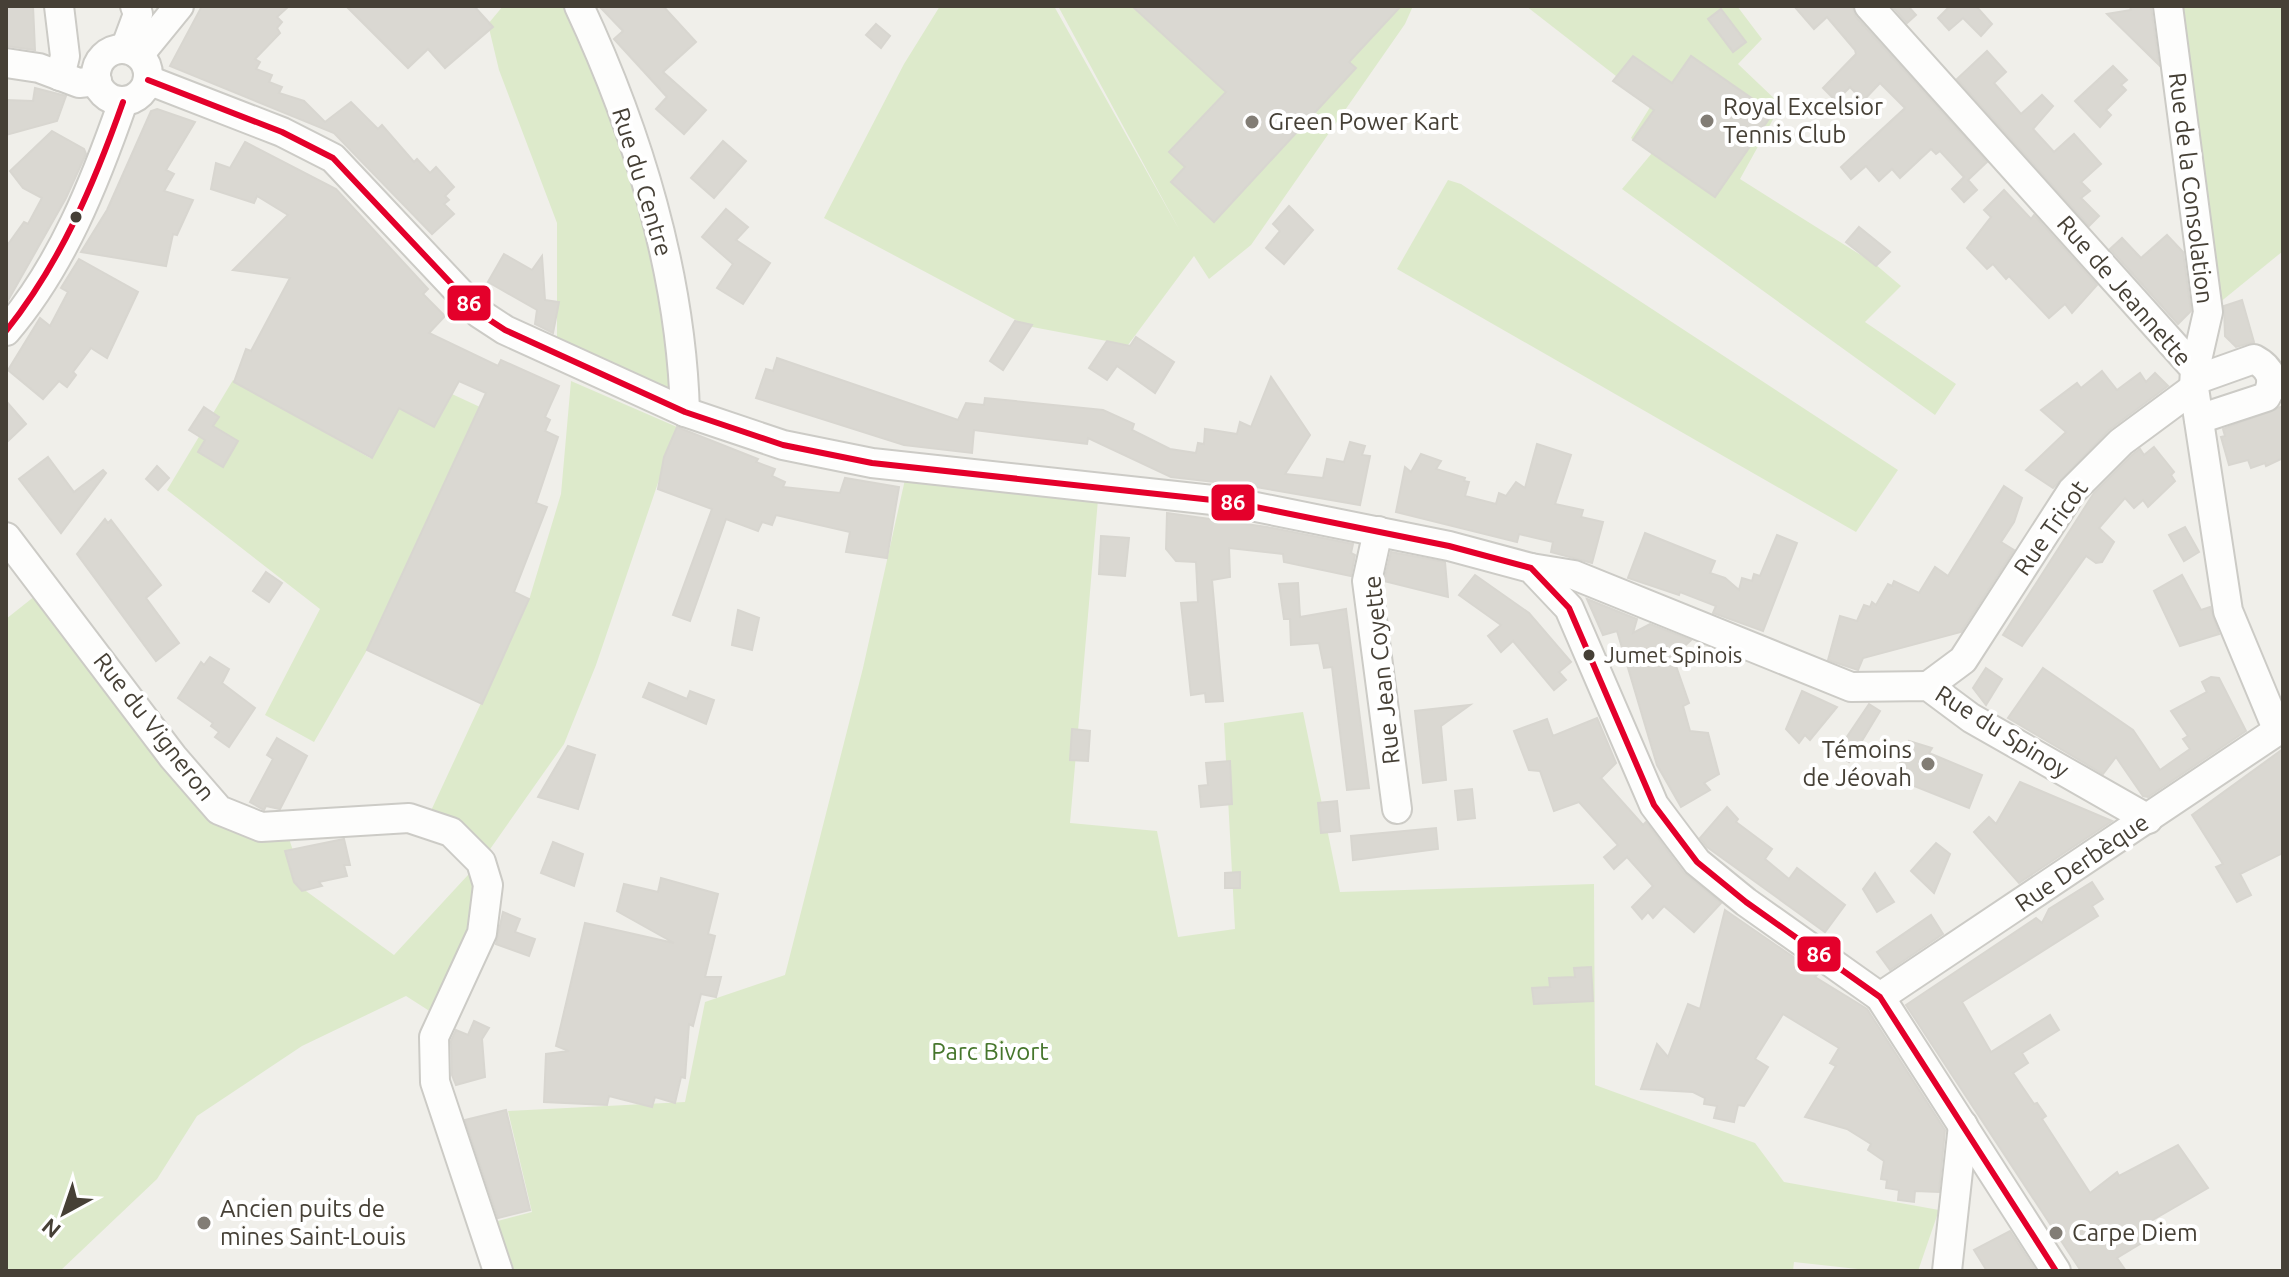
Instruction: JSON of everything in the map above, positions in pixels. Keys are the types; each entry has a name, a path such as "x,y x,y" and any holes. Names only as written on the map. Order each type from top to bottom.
{"street":[{"path":"59,6 65,56 60,76"},
{"path":"135,6 138,14 137,61 135,98 123,102 105,95 97,81 102,58 114,50 137,61"},
{"path":"137,61 179,6"},
{"name":"Rue du Centre","path":"579,6 631,134 663,241 684,379 685,412"},
{"name":"Rue de Jeannette","path":"1869,6 2195,379 2228,611 2281,729"},
{"name":"Rue de la Consolation","path":"2168,6 2208,312 2195,379"},
{"name":"Rue du Spinoy","path":"137,61 333,158 479,313 571,362 685,412 783,445 872,463 1231,502 1574,575 1851,687 1928,686 1971,718 2148,819"},
{"path":"6,63 39,68 79,83 97,81"},
{"path":"6,331 24,311 87,201 123,102"},
{"name":"Rue Tricot","path":"1928,686 1963,660 2072,491 2121,442 2195,379 2254,359 2265,365 2272,387 2266,397 2199,419"},
{"name":"Rue Jean Coyette","path":"1378,531 1367,581 1397,809"},
{"name":"Rue du Vigneron","path":"6,537 173,757 219,810 261,827 409,818 451,832 481,862 488,885 482,933 434,1037 435,1082 498,1271"},
{"path":"1531,568 1569,608 1654,805 1697,862 1746,902 1880,997 2056,1271"},
{"name":"Rue Derbèque","path":"1880,997 2281,729"},
{"path":"1947,1271 1963,1125"}],"green space":[{"path":"503,6 577,6 640,164 685,412 557,354 557,223 499,70 488,24"},
{"path":"940,6 1054,6 1180,231 1058,6 1413,6 1405,24 1251,245 1209,279 1194,256 1128,345 1027,326 824,218 904,64"},
{"path":"1526,6 1737,6 1762,39 1738,64 1781,105 1740,179 1875,264 1901,286 1865,322 1956,384 1935,415 1622,189 1652,153 1631,138 1652,104"},
{"path":"2168,6 2283,6 2283,251 2208,312"},
{"path":"1448,180 1461,184 1898,470 1856,532 1397,269"},
{"path":"413,376 480,407 367,650 314,742 265,715 320,609 167,490 233,380 370,458"},
{"path":"571,381 677,427 596,665 564,744 481,862 484,918 442,1019 406,996 302,1046 197,1116 157,1179 60,1271 6,1271 6,619 45,588 219,810 285,826 306,891 394,955 480,862 429,815 529,600 561,494"},
{"name":"Parc Bivort","path":"906,475 1099,488 1070,823 1157,831 1178,937 1235,929 1224,723 1303,712 1340,892 1594,884 1595,1085 1755,1143 1784,1182 1939,1210 1918,1271 1876,1271 1794,1262 1793,1271 509,1271 490,1223 532,1212 508,1111 685,1102 705,1002 785,975 863,668"}],"building":[{"path":"6,6 33,6 35,50 6,46"},
{"path":"202,6 289,6 277,17 282,22 277,28 280,33 255,59 260,62 256,69 272,75 269,82 282,87 279,93 304,101 325,122 351,102 378,129 382,125 414,162 417,159 430,173 436,167 454,187 445,196 449,200 444,204 454,214 432,234 334,133 170,66"},
{"path":"346,6 474,6 493,27 445,68 428,49 408,68"},
{"path":"599,6 663,6 696,42 663,72 706,110 684,134 656,109 667,97 614,39 623,31"},
{"name":"Green Power Kart","path":"1132,6 1401,6 1349,62 1356,68 1214,222 1171,182 1185,167 1169,152 1226,92"},
{"path":"1794,6 1852,6 1856,17 1987,162 1968,180 1977,190 1964,202 1952,189 1964,177 1940,151 1936,154 1931,149 1900,178 1892,169 1879,181 1866,166 1851,179 1841,167 1905,108 1880,83 1863,101 1850,87 1836,101 1823,88 1856,54 1855,50 1827,17 1814,29"},
{"path":"1892,6 1908,6 1916,15 1907,23"},
{"path":"1950,6 1976,6 1992,24 1981,36 1963,18 1949,30 1938,18"},
{"path":"2130,6 2151,6 2159,65 2107,14 2131,10"},
{"path":"1721,9 1746,42 1733,52 1708,19"},
{"path":"876,24 890,36 881,48 866,35"},
{"path":"1987,51 2006,72 1994,83 2021,114 2042,95 2053,106 2033,129 2054,152 2074,134 2101,164 2081,182 2090,191 2081,198 2099,216 2089,226 1957,79"},
{"path":"1633,56 1672,83 1691,56 1773,113 1715,197 1633,140 1654,110 1613,81"},
{"path":"2113,66 2127,80 2121,85 2126,90 2106,110 2111,115 2100,127 2075,101"},
{"path":"35,88 66,96 57,121 6,135 6,100 33,101"},
{"path":"157,109 195,122 166,170 174,174 164,191 193,200 177,235 173,234 166,266 81,252 107,210 151,111"},
{"path":"52,131 84,149 86,154 66,198 6,304 6,247 24,222 28,224 42,198 23,188 10,171"},
{"path":"723,141 746,161 714,198 691,178"},
{"path":"245,142 336,189 428,289 423,294 445,316 429,333 498,366 501,360 559,386 545,417 550,420 545,431 558,437 536,503 547,507 514,592 529,599 482,704 367,650 486,393 459,381 434,427 399,408 372,458 234,382 246,349 251,351 290,278 233,270 288,215 257,196 254,203 211,189 216,163 230,168"},
{"path":"2004,190 2031,219 2034,215 2097,285 2072,313 2065,304 2049,318 2009,276 2006,279 1993,264 1987,269 1967,248 1991,217 1984,210"},
{"path":"1289,206 1313,230 1284,264 1266,248 1280,231 1273,224"},
{"path":"726,209 748,227 736,240 770,263 743,304 717,288 733,264 702,237"},
{"path":"1859,227 1890,252 1876,266 1846,242"},
{"path":"2167,235 2183,252 2191,311 2178,324 2110,249 2122,238 2141,258"},
{"path":"504,254 532,270 542,256 545,300 559,302 553,333 535,324 537,310 488,282"},
{"path":"79,259 138,292 107,358 91,348 73,372 76,375 67,387 59,381 43,399 8,370 40,318 50,326 68,292 61,288"},
{"path":"2242,300 2254,342 2236,347 2225,336 2224,306"},
{"path":"1015,321 1032,325 1003,370 990,361"},
{"path":"1136,337 1174,362 1155,393 1117,366 1107,380 1089,368 1107,341 1130,346"},
{"path":"777,358 958,420 966,403 984,405 985,398 1103,410 1134,424 1132,430 1170,449 1196,453 1198,443 1204,444 1205,429 1237,434 1240,422 1251,427 1271,377 1310,435 1285,474 1323,478 1327,459 1344,462 1350,442 1365,446 1362,455 1370,456 1360,505 1250,486 1171,477 1088,438 1087,444 974,430 972,453 904,445 756,398 766,369 773,371"},
{"path":"2102,371 2117,390 2140,373 2146,382 2155,373 2168,386 2109,430 2053,488 2026,470 2066,432 2041,410 2077,383 2081,388"},
{"path":"6,401 26,424 6,443"},
{"path":"2283,406 2283,458 2266,466 2265,463 2251,468 2248,460 2229,465 2221,437 2225,436 2223,429"},
{"path":"204,407 219,417 213,426 238,441 223,467 198,452 205,440 189,430"},
{"path":"677,427 758,459 756,462 775,469 772,476 785,482 783,487 840,493 845,478 899,487 887,558 846,552 850,532 776,515 772,525 762,522 758,531 726,519 690,621 673,615 712,509 658,489 664,457"},
{"path":"1537,444 1571,455 1555,504 1583,510 1581,517 1603,522 1592,563 1551,552 1553,542 1519,534 1517,542 1396,512 1405,467 1411,472 1421,454 1441,461 1436,469 1465,478 1464,481 1469,482 1465,496 1496,504 1499,493 1506,496 1516,482 1525,488"},
{"path":"2154,447 2174,472 2171,475 2175,481 2148,507 2143,500 2134,508 2125,498 2099,528 2114,542 2102,562 2096,563 2086,556 2022,646 2003,635 2094,493 2132,455 2140,449 2144,455"},
{"path":"48,457 74,492 103,470 106,473 61,533 19,479"},
{"path":"157,466 169,478 158,490 146,479"},
{"path":"2004,486 2022,498 2014,522 2001,542 2014,550 1961,632 1863,658 1858,670 1828,660 1840,616 1857,621 1864,605 1870,607 1872,602 1876,605 1888,584 1892,586 1894,581 1919,593 1935,567 1948,576"},
{"path":"1167,513 1267,527 1353,544 1351,553 1355,555 1351,576 1284,562 1283,554 1229,548 1230,577 1212,580 1223,701 1206,702 1205,693 1191,695 1181,603 1198,602 1196,562 1176,561 1166,549"},
{"path":"105,519 108,523 111,520 161,585 146,598 179,643 156,661 77,554"},
{"path":"2185,527 2199,552 2184,561 2169,535"},
{"path":"1645,533 1715,561 1710,573 1725,578 1739,590 1742,578 1752,581 1754,574 1760,576 1777,535 1797,543 1763,631 1713,613 1716,606 1680,592 1679,595 1628,578"},
{"path":"1101,536 1129,538 1125,576 1099,574"},
{"path":"1391,552 1445,562 1448,597 1384,581"},
{"path":"266,572 282,583 269,602 253,591"},
{"path":"1475,575 1529,613 1571,662 1559,672 1566,680 1554,690 1513,641 1501,652 1488,636 1501,625 1459,595"},
{"path":"2182,575 2201,610 2210,607 2219,634 2180,646 2154,591"},
{"path":"1298,583 1300,617 1346,609 1369,788 1347,790 1332,667 1324,668 1319,643 1291,645 1290,619 1284,619 1279,584"},
{"path":"1587,599 1637,619 1633,633 1650,624 1691,640 1676,654 1681,659 1675,663 1689,703 1683,706 1690,731 1708,733 1719,774 1704,783 1710,790 1681,807 1657,765 1617,631 1603,635"},
{"path":"738,610 759,618 752,650 732,645"},
{"path":"210,657 229,669 222,683 255,708 229,747 215,737 219,732 211,726 213,723 178,698 201,662 204,665"},
{"path":"1986,668 2002,679 1986,705 1973,688"},
{"path":"2043,668 2133,730 2160,770 2190,749 2183,739 2188,736 2171,711 2207,692 2202,682 2211,677 2219,678 2246,731 2148,797 2143,796 2116,757 2103,774 2008,718"},
{"path":"649,683 687,699 690,691 714,700 706,724 643,697"},
{"path":"1802,691 1837,707 1810,740 1805,735 1799,743 1786,729"},
{"path":"1869,704 1880,711 1849,762 1836,753"},
{"path":"1470,705 1441,726 1446,780 1423,783 1415,711"},
{"path":"1597,718 1616,763 1601,778 1643,825 1646,822 1684,873 1721,903 1694,932 1664,906 1653,918 1648,912 1642,919 1632,907 1653,886 1627,857 1614,869 1604,857 1618,845 1579,802 1554,811 1540,771 1529,770 1514,731 1547,719 1553,736"},
{"path":"1072,729 1090,731 1088,761 1070,760"},
{"path":"277,738 307,756 280,809 266,806 264,810 250,802 273,759 267,755"},
{"name":"Témoins de Jéovah","path":"1909,741 1932,748 1929,753 1982,775 1969,808 1894,778"},
{"path":"568,746 595,755 578,809 538,797"},
{"path":"2283,749 2283,853 2240,874 2251,895 2237,902 2216,867 2223,864 2192,815"},
{"path":"1230,761 1232,804 1201,807 1199,786 1208,785 1206,763"},
{"path":"2020,782 2112,821 2019,883 1974,832 1989,817 1996,824"},
{"path":"1472,789 1475,818 1458,820 1455,791"},
{"path":"1337,801 1340,831 1321,833 1318,803"},
{"path":"1727,807 1738,819 1736,822 1772,849 1765,859 1789,879 1797,868 1845,905 1825,932 1707,847 1700,838"},
{"path":"1436,828 1438,849 1353,860 1351,836"},
{"path":"344,839 350,865 344,865 347,876 319,882 322,886 302,891 294,882 285,851"},
{"path":"553,842 583,854 574,886 541,873"},
{"path":"1936,843 1950,854 1934,893 1911,871"},
{"path":"1240,872 1240,888 1225,888 1225,873"},
{"path":"1875,873 1894,902 1877,912 1863,889"},
{"path":"661,878 718,894 708,934 715,936 705,977 721,977 716,997 701,994 693,1026 689,1024 685,1078 681,1077 675,1103 655,1097 652,1107 609,1096 607,1105 544,1102 546,1054 569,1051 556,1046 585,923 674,943 617,911 624,884 658,892"},
{"path":"2092,882 2103,899 2092,906 2098,916 1962,1002 1991,1052 2050,1015 2059,1030 2022,1053 2028,1063 2013,1073 2046,1116 2042,1119 2090,1193 2117,1172 2119,1176 2178,1145 2208,1188 2151,1221 2155,1228 2142,1236 2145,1241 2117,1258 2126,1271 2081,1271 1906,1005 2036,918 2042,923 2049,909"},
{"path":"1725,910 1818,974 1815,977 1867,1009 1945,1130 1939,1192 1915,1191 1914,1202 1898,1200 1899,1190 1886,1188 1887,1180 1881,1179 1884,1161 1868,1150 1871,1144 1847,1129 1805,1117 1836,1066 1830,1063 1839,1048 1783,1014 1755,1059 1768,1067 1744,1106 1738,1105 1734,1122 1714,1118 1717,1106 1704,1104 1705,1098 1693,1092 1641,1089 1657,1044 1668,1057 1688,1004 1700,1009"},
{"path":"503,912 520,919 515,932 535,939 529,956 496,944"},
{"path":"1931,915 1943,934 1890,970 1877,952"},
{"path":"1591,967 1593,1001 1534,1004 1532,988 1550,987 1549,978 1575,977 1574,968"},
{"path":"474,1021 489,1028 482,1039 485,1077 456,1085 452,1075 451,1041 456,1030 468,1035"},
{"path":"506,1110 530,1210 498,1218 465,1120"},
{"path":"2010,1231 2036,1271 1987,1271 1974,1250"}],"transit line":[{"name":"86","path":"148,80 282,132 333,158 479,313 505,330 685,412 783,445 872,463 1231,502 1449,546 1531,568 1569,608 1654,805 1697,862 1746,902 1880,997 2056,1271"},
{"name":"86","path":"6,331 60,250 100,163 123,102"}],"place":[{"name":"Royal Excelsior Tennis Club","path":"1707,121"},
{"name":"Green Power Kart","path":"1252,122"},
{"name":"Jumet Spinois","path":"1589,655"},
{"name":"Témoins de Jéovah","path":"1928,764"},
{"name":"Ancien puits de mines Saint-Louis","path":"204,1223"},
{"name":"Carpe Diem","path":"2056,1233"}]}
